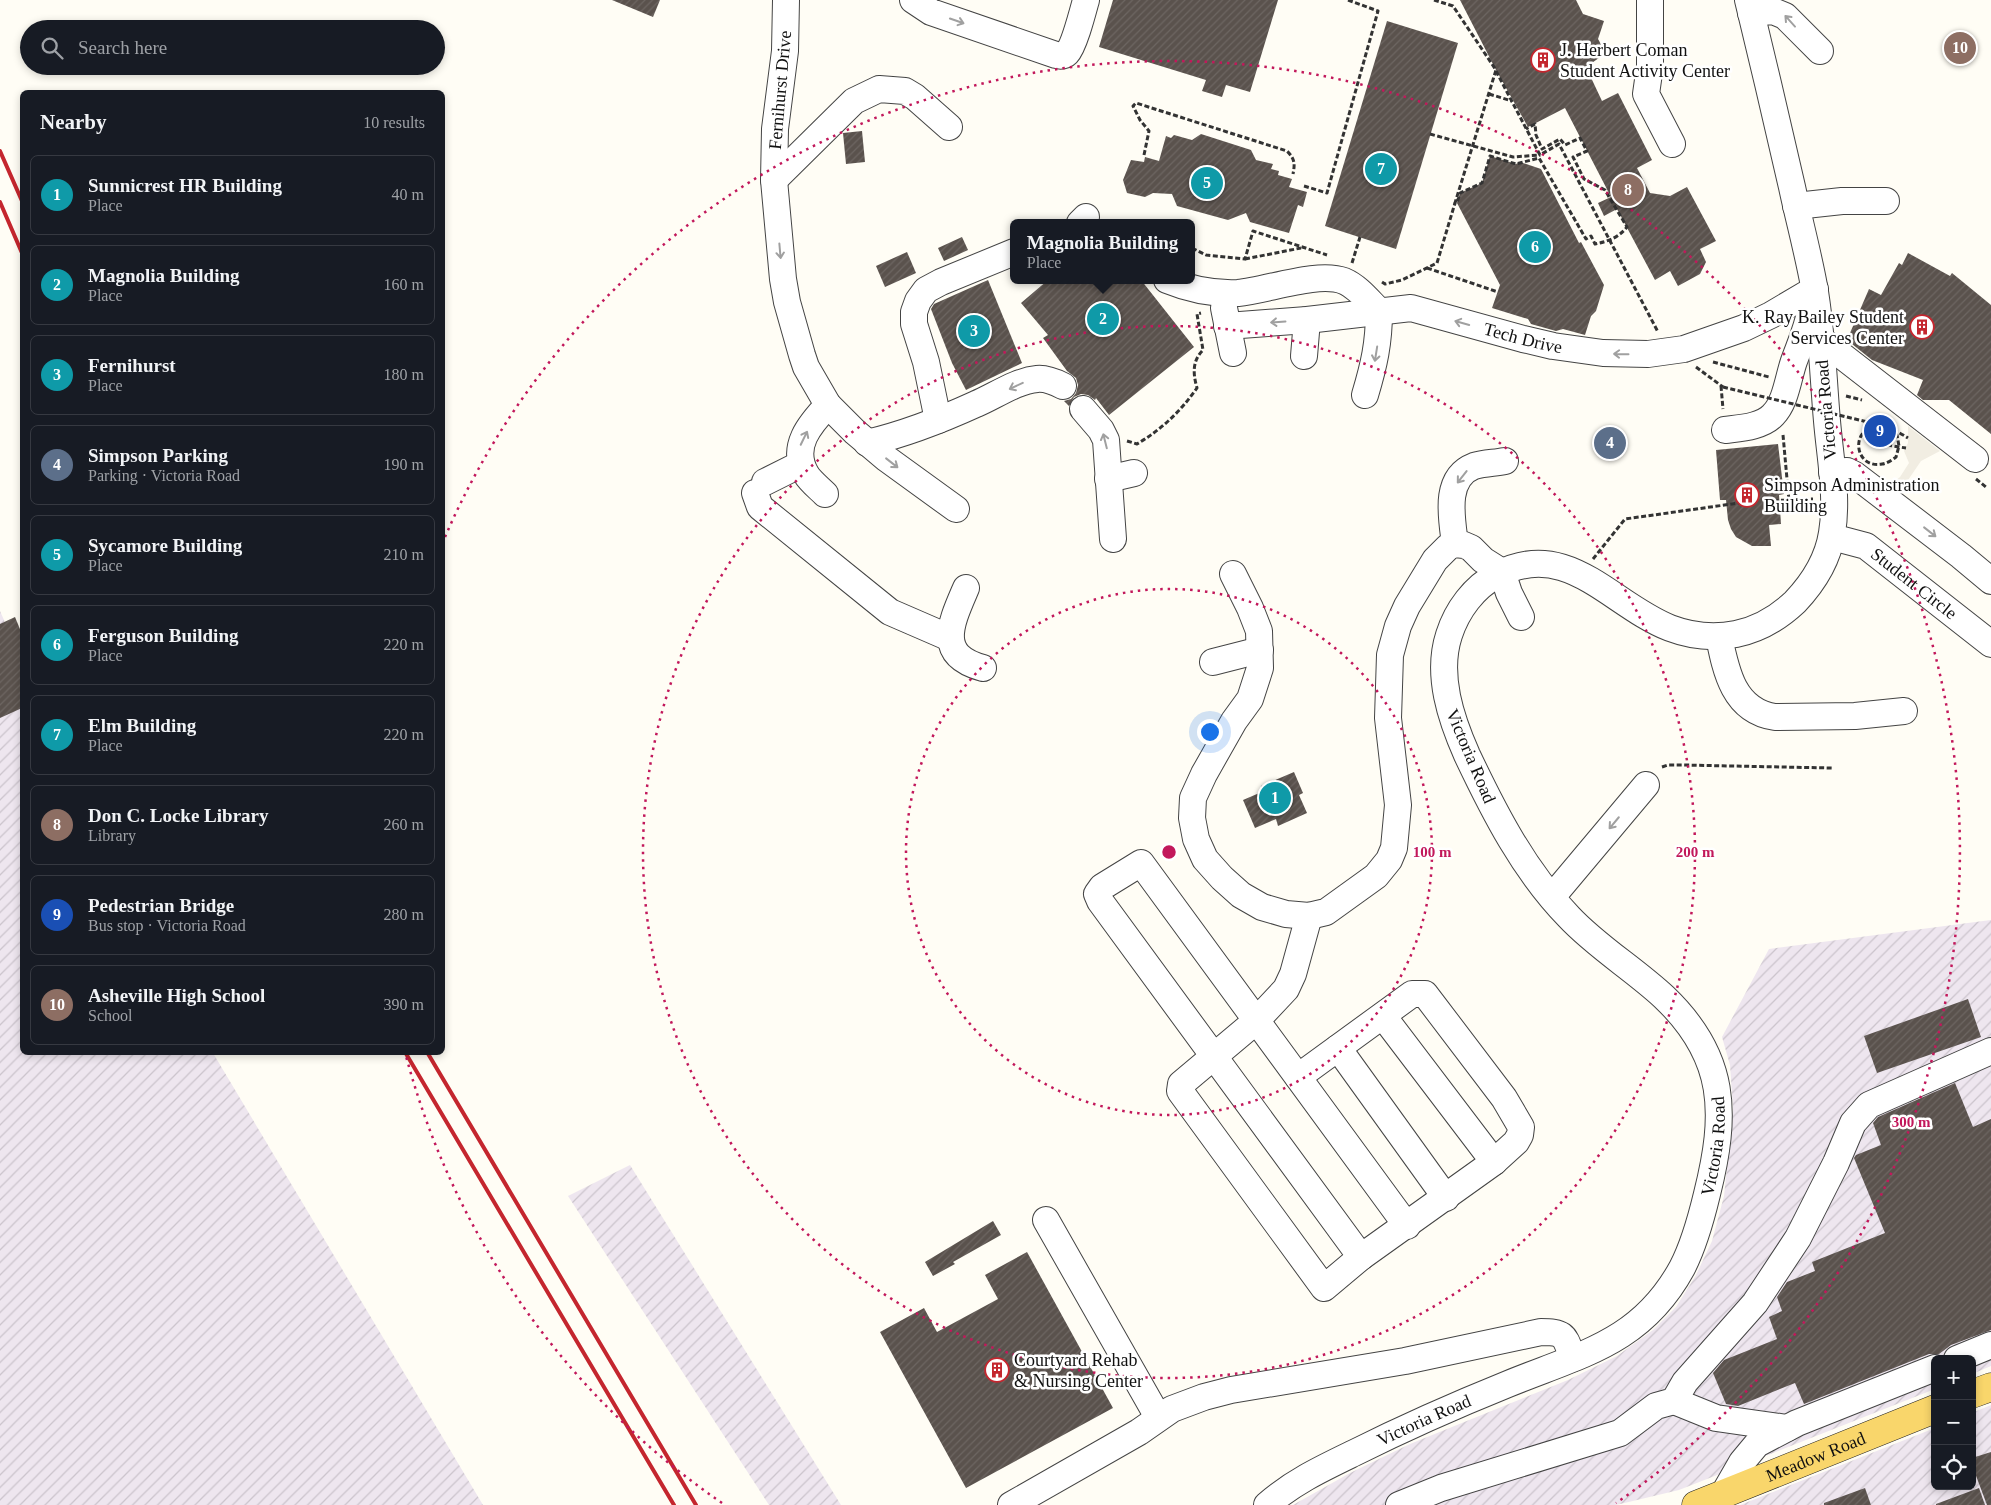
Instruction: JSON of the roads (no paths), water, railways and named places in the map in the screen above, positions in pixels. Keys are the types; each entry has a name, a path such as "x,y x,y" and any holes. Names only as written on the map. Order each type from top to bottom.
{"main road":[{"path":"1976,1393 1991,1387"},
{"name":"Meadow Road","path":"1696,1505 1931,1411"}],"street":[{"name":"Fernihurst Drive","path":"786,0 785,51 775,129 775,191 783,279 789,311 806,367 828,405 868,443 921,485 956,509"},
{"path":"913,0 931,12 1063,56 1068,53 1072,45 1086,0"},
{"path":"1650,0 1650,66 1646,94 1672,144"},
{"path":"1750,7 1773,11 1785,16 1820,51"},
{"name":"Victoria Road","path":"1267,1505 1284,1490 1310,1474 1397,1432 1604,1345 1638,1323 1650,1312 1672,1284 1683,1266 1696,1233 1716,1156 1720,1122 1718,1092 1712,1064 1694,1031 1664,997 1569,918 1510,839 1485,793 1452,719 1446,692 1444,670 1448,638 1458,613 1471,595 1486,582 1502,572 1520,565 1537,563 1560,566 1592,580 1669,628 1695,635 1719,637 1745,632 1766,625 1783,612 1800,597 1816,575 1827,554 1832,537 1834,497 1815,289 1750,7"},
{"path":"775,191 854,101 879,89 892,88 905,91 923,103 949,127"},
{"path":"1796,206 1842,201 1886,201"},
{"path":"938,420 926,362 914,324 914,312 918,301 926,290 941,282 1010,254"},
{"path":"1214,302 1256,290 1299,281 1329,278 1343,281 1356,288 1378,311 1375,360 1365,396"},
{"path":"1180,284 1192,288 1214,302 1227,326 1233,353"},
{"path":"1725,430 1748,427 1760,422 1772,416 1779,407 1808,328 1815,289"},
{"name":"Tech Drive","path":"1227,326 1307,320 1411,308 1523,339 1583,351 1648,354 1670,352 1706,342 1744,328 1771,315 1815,289"},
{"path":"1304,356 1307,320"},
{"path":"1819,338 1975,459"},
{"path":"868,443 894,437 1037,378 1047,379 1063,386"},
{"path":"825,494 806,475 799,455 803,438 810,426 828,405"},
{"path":"1083,410 1101,430 1106,440 1112,538"},
{"path":"1455,544 1451,504 1454,488 1467,470 1474,466 1506,462"},
{"path":"801,464 760,488 760,507 890,612 950,638"},
{"path":"1832,472 1847,471 1855,475 1991,581"},
{"path":"1108,479 1134,473"},
{"name":"Student Circle","path":"1832,537 1866,546 1991,644"},
{"path":"1233,574 1258,631 1260,668 1250,699 1219,745 1193,798 1193,825 1196,839 1205,859 1222,878 1241,895 1262,907 1286,914 1309,916 1326,912 1376,876 1394,848 1398,806 1388,718 1390,655 1398,626 1415,590 1440,553 1455,544 1464,545 1471,548 1482,560 1502,572 1508,593 1521,617"},
{"path":"966,588 954,615 950,638 954,649 961,659 971,665 983,668"},
{"path":"1719,637 1724,663 1732,684 1746,703 1753,710 1763,715 1775,717 1855,716 1904,710"},
{"path":"1213,662 1260,650"},
{"path":"1552,897 1654,776"},
{"path":"1361,1258 1100,901 1098,894 1102,887 1141,863 1407,1226"},
{"path":"1298,1077 1412,994 1425,994 1482,1067 1504,1098 1521,1127 1516,1142 1494,1162 1361,1258 1324,1288 1180,1091 1181,1084 1256,1021 1286,989 1293,974 1309,916"},
{"path":"1383,1016 1494,1162"},
{"path":"1338,1048 1446,1198"},
{"path":"1674,1401 1685,1382 1756,1303 1798,1238 1836,1163 1853,1122 1869,1105 1991,1051"},
{"path":"1046,1220 1158,1417"},
{"path":"1011,1504 1139,1432 1172,1409 1231,1390 1405,1361 1541,1332 1557,1332 1563,1336 1573,1358"},
{"path":"1967,1355 1991,1345"},
{"path":"1723,1495 1742,1462 1757,1444 1787,1428 1931,1370"},
{"path":"1399,1505 1441,1488 1620,1433 1656,1406 1674,1401 1716,1418 1787,1428"}],"railway":[{"path":"0,151 20,196"},
{"path":"0,202 20,248"},
{"path":"407,1055 674,1505"},
{"path":"429,1055 696,1505"}],"place":[{"name":"Asheville High School","path":"1960,48"},
{"name":"J. Herbert Coman Student Activity Center","path":"1543,60"},
{"name":"Elm Building","path":"1381,169"},
{"name":"Sycamore Building","path":"1207,183"},
{"name":"Don C. Locke Library","path":"1628,190"},
{"name":"Ferguson Building","path":"1535,247"},
{"name":"Magnolia Building","path":"1103,319"},
{"name":"K. Ray Bailey Student Services Center","path":"1922,327"},
{"name":"Fernihurst","path":"974,331"},
{"name":"Pedestrian Bridge","path":"1880,431"},
{"name":"Simpson Parking","path":"1610,443"},
{"name":"Simpson Administration Building","path":"1747,495"},
{"name":"Sunnicrest HR Building","path":"1275,798"},
{"name":"Courtyard Rehab & Nursing Center","path":"997,1370"}]}
